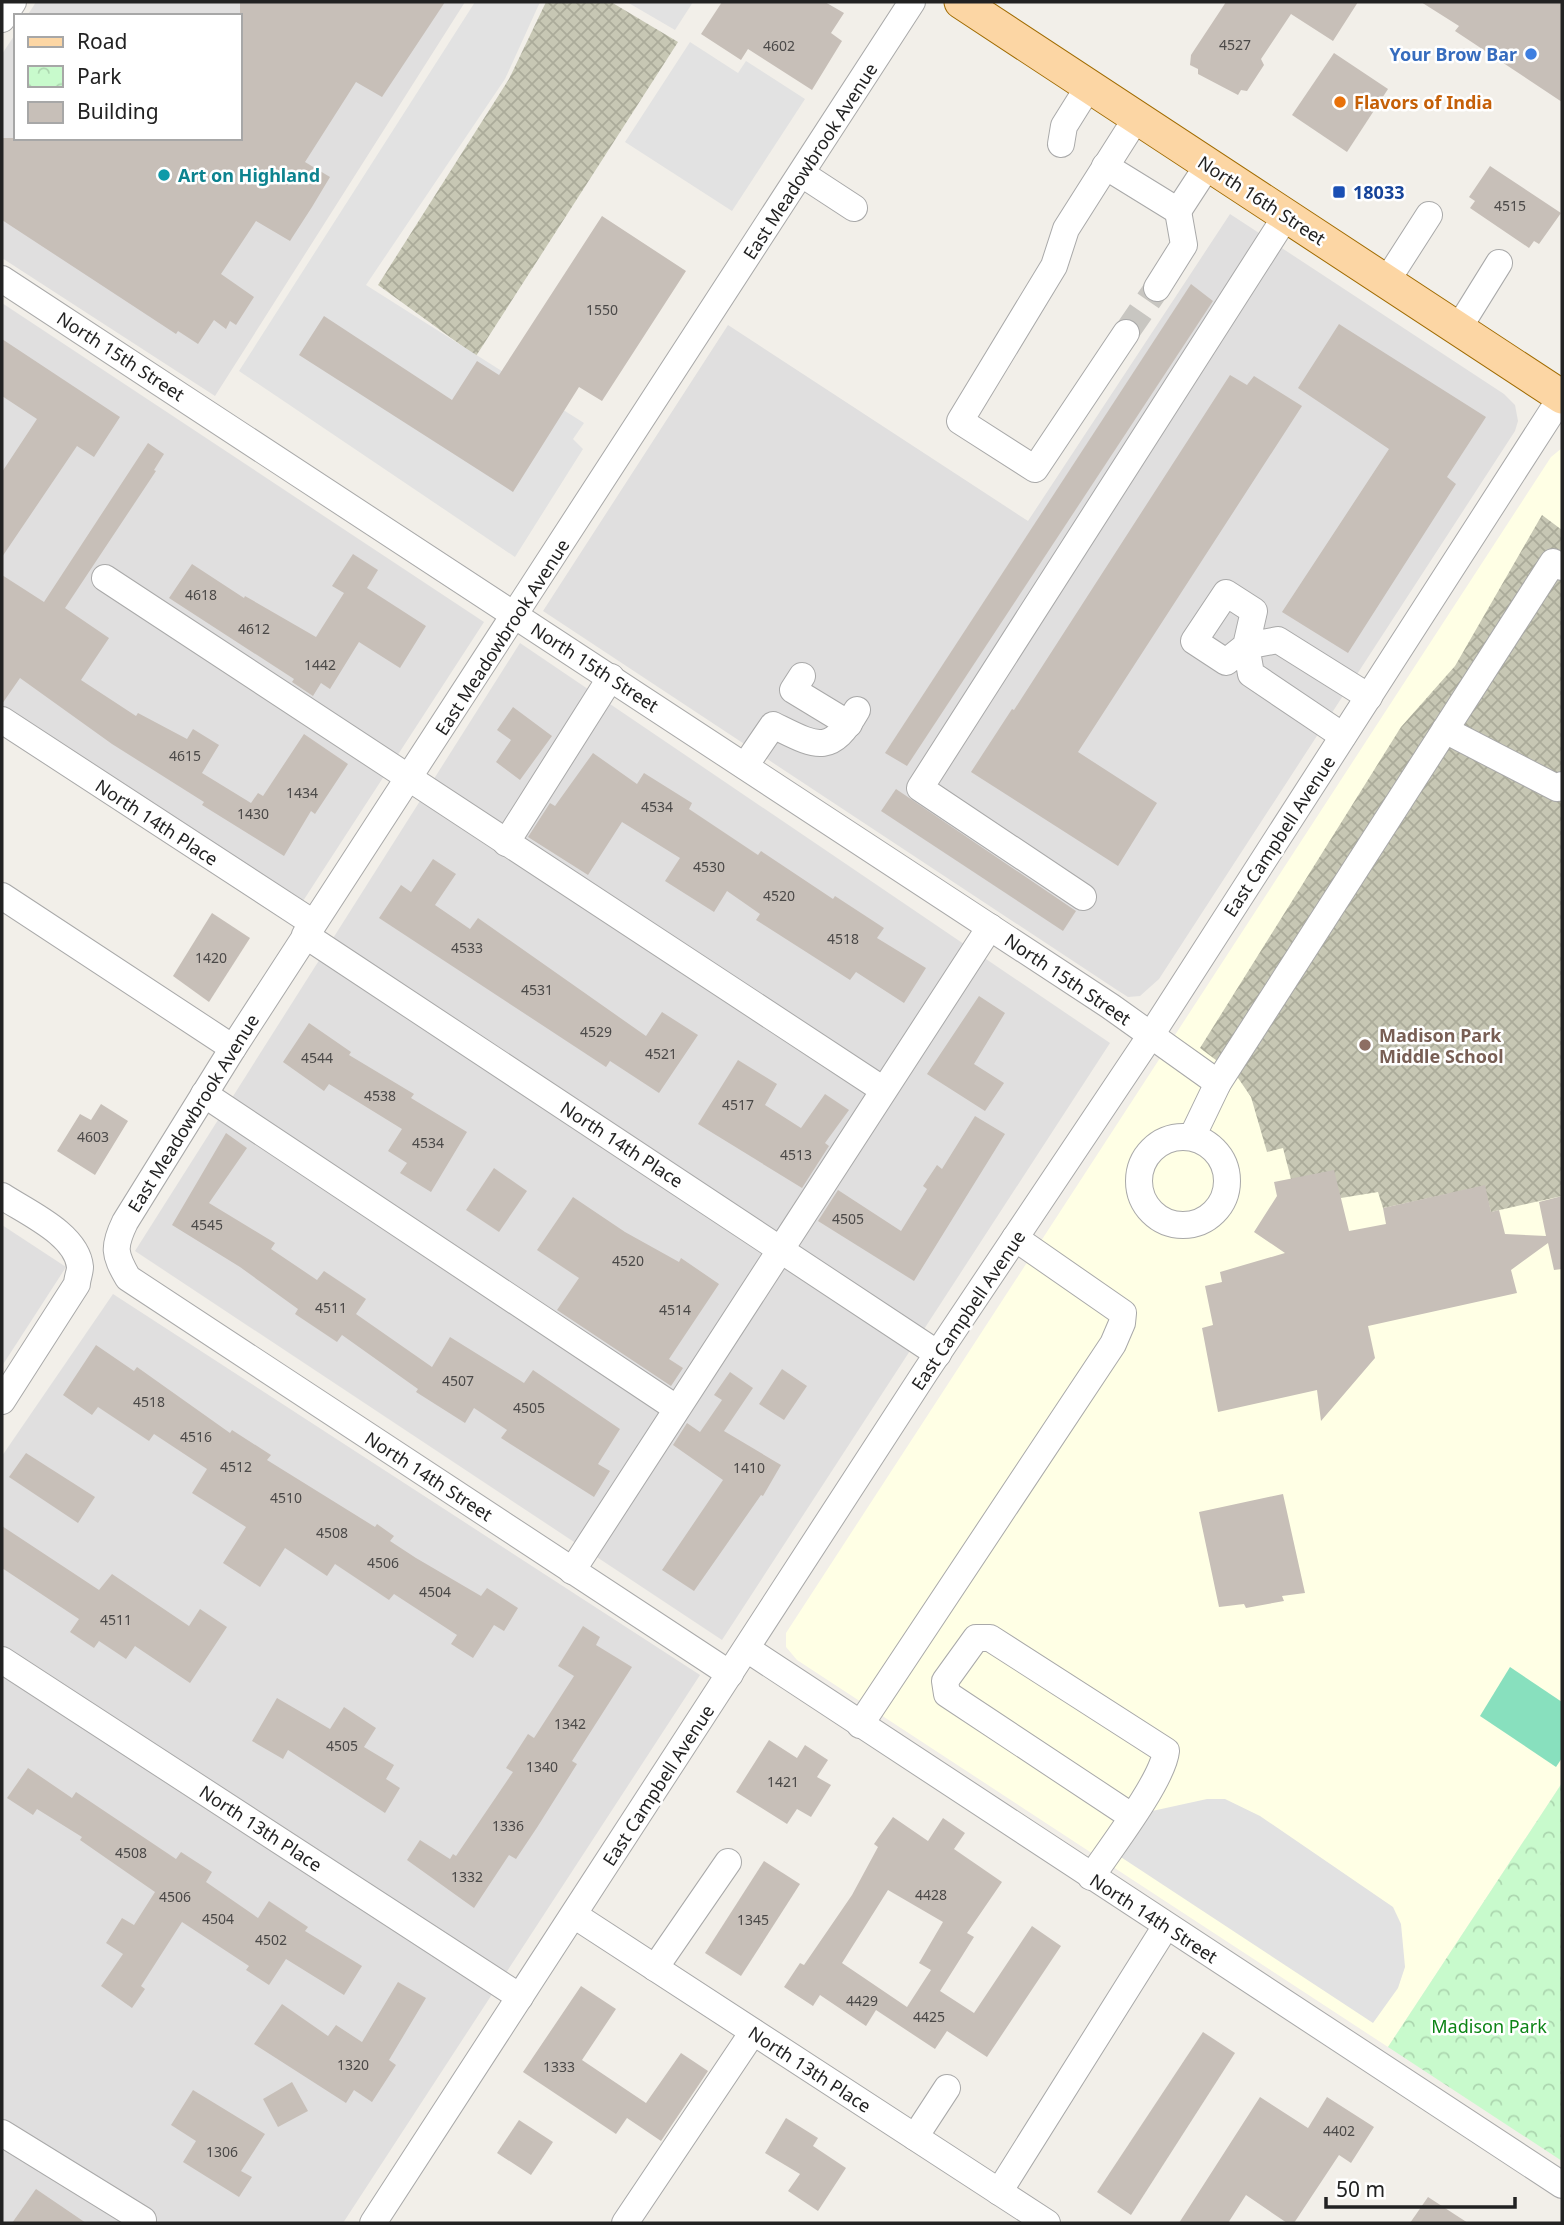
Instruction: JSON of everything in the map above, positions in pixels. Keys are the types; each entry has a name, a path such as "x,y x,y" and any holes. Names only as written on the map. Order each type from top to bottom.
{"main road":[{"name":"North 16th Street","path":"961,2 1562,397"}],"street":[{"path":"2,19 13,2"},
{"name":"East Meadowbrook Avenue","path":"128,1278 116,1257 118,1237 204,1094 912,2"},
{"path":"1061,144 1064,126 1088,86"},
{"path":"1126,333 1035,469 960,421 1054,266 1066,229 1137,117"},
{"path":"1157,288 1184,245 1178,211 1208,165"},
{"path":"1105,166 1178,211"},
{"path":"802,174 854,208"},
{"path":"1386,282 1429,215"},
{"path":"1083,897 920,788 1286,216"},
{"path":"1458,329 1499,263"},
{"name":"North 15th Street","path":"2,279 990,927 1218,1083"},
{"name":"East Campbell Avenue","path":"373,2223 938,1353 1151,1035 1562,397"},
{"path":"1192,1137 1218,1083 1553,562 1562,567"},
{"path":"105,578 882,1089"},
{"path":"1343,736 1251,674 1246,646 1278,640 1369,697"},
{"path":"746,766 773,725 809,742 826,743 840,737 853,717 793,690 802,676"},
{"path":"506,843 611,677"},
{"name":"North 14th Place","path":"2,720 938,1353"},
{"path":"1445,730 1557,788 1562,785"},
{"path":"2,897 233,1048"},
{"path":"572,1571 882,1089 990,927"},
{"path":"204,1094 676,1408"},
{"path":"2,1196 62,1236 73,1249 80,1267 76,1284 2,1401"},
{"path":"860,1725 1105,1355 1122,1324 1124,1312 1015,1238"},
{"name":"North 14th Street","path":"128,1278 730,1674"},
{"path":"1091,1877 1131,1816 1165,1763 1167,1751 990,1638 976,1638 945,1681 947,1694 1131,1816"},
{"name":"North 14th Street","path":"747,1649 1562,2185"},
{"name":"North 13th Place","path":"2,1660 520,1997"},
{"path":"655,1968 728,1862"},
{"name":"North 13th Place","path":"574,1915 1047,2223"},
{"path":"999,2192 1166,1926"},
{"path":"625,2223 753,2032"},
{"path":"915,2137 947,2088"},
{"path":"2,2133 143,2220 141,2223"}],"shaded area":[{"name":"Art on Highland","path":"36,2 465,2 215,396 2,258 2,54 14,36 14,140 242,140 242,14 28,14"},
{"path":"475,2 540,2 505,79 366,285 584,423 573,439 583,449 515,557 239,371"},
{"path":"546,2 611,2 678,42 476,356 378,285 509,79"},
{"path":"627,2 693,2 675,30"},
{"path":"690,42 738,73 746,61 805,99 732,211 625,142"},
{"path":"1230,214 1504,394 1515,405 1518,421 1515,431 1159,979 1140,996 1128,997 1117,990 543,611 728,325 1028,521"},
{"path":"2,303 484,622 303,901 2,711"},
{"name":"Madison Park Middle School","path":"1562,448 1562,1783 1388,2047 797,1660 786,1647 786,1633 1551,457"},
{"path":"1542,515 1562,530 1562,1196 1491,1212 1484,1186 1383,1208 1378,1192 1341,1198 1291,1179 1283,1148 1267,1152 1251,1097 1236,1075 1200,1048 1401,727 1455,666"},
{"path":"520,643 1110,1043 722,1640 135,1251"},
{"path":"2,1225 66,1267 2,1366"},
{"path":"113,1294 700,1675 343,2223 2,2223 2,1456"},
{"path":"1207,1799 1225,1799 1260,1816 1393,1907 1401,1924 1405,1967 1398,1988 1373,2023 1101,1844 1143,1813"}],"green space":[{"path":"1510,1667 1562,1702 1562,1758 1556,1767 1480,1716"},
{"name":"Madison Park","path":"1562,1783 1562,2161 1388,2047"}],"building":[{"name":"Art on Highland","path":"240,2 445,2 382,97 356,82 305,162 330,177 312,207 290,241 256,221 221,274 254,297 236,325 230,321 226,329 214,320 198,344 178,331 176,334 2,220 2,138 242,140"},
{"path":"722,2 825,2 844,13 831,33 842,41 812,90 748,49 741,60 701,34"},
{"path":"1226,2 1358,2 1333,41 1291,14 1261,59 1264,65 1247,91 1241,90 1238,95 1198,74 1198,69 1190,65 1191,55"},
{"path":"1421,2 1562,2 1562,102 1455,31 1459,26"},
{"name":"Flavors of India","path":"1334,53 1388,89 1347,152 1292,115"},
{"path":"1490,166 1561,213 1539,244 1534,241 1529,248 1470,208 1475,201 1469,197"},
{"path":"602,216 686,271 602,401 579,387 513,492 299,355 324,316 452,400 477,361 499,375"},
{"path":"1191,284 1213,301 907,766 885,753"},
{"path":"1339,324 1486,417 1447,477 1456,484 1348,653 1282,612 1389,449 1298,388"},
{"path":"2,339 120,417 94,457 77,446 2,557 2,472 37,419 2,396"},
{"path":"1230,375 1247,385 1254,376 1302,406 1078,752 1157,803 1118,866 971,772 1012,709 1014,710"},
{"path":"148,443 164,454 154,470 156,471 65,608 109,638 81,680 136,716 138,713 187,739 193,729 219,745 202,773 251,803 258,793 263,796 304,734 348,764 315,814 311,811 284,856 202,805 204,802 112,744 20,678 2,704 2,575 44,602"},
{"path":"353,554 378,570 367,588 426,626 400,668 359,642 330,689 321,683 313,696 292,682 294,679 169,598 192,564 244,598 245,596 316,637 344,593 332,586"},
{"path":"513,707 552,736 520,780 496,762 511,740 497,730"},
{"path":"593,753 637,784 644,773 692,803 689,809 758,855 761,851 833,899 835,896 884,928 877,938 926,968 904,1003 856,972 850,980 756,920 760,914 727,891 714,912 665,881 680,858 622,822 588,875 528,837 550,803 555,806"},
{"path":"896,789 1076,911 1063,931 881,811"},
{"path":"433,859 456,874 435,905 470,929 478,918 646,1036 662,1012 698,1035 659,1093 610,1061 606,1067 379,918 401,885 411,892"},
{"path":"212,913 250,938 209,1002 173,976"},
{"path":"979,996 1005,1013 974,1064 1004,1083 985,1111 927,1074"},
{"path":"309,1023 351,1052 349,1055 414,1094 411,1098 467,1132 431,1192 400,1173 407,1163 388,1151 402,1129 329,1084 324,1091 283,1062"},
{"path":"738,1060 777,1084 765,1105 801,1128 825,1094 849,1110 825,1143 829,1146 802,1188 698,1124"},
{"path":"101,1104 128,1121 95,1175 57,1151 80,1114 91,1120"},
{"path":"975,1116 1005,1134 914,1281 818,1221 838,1190 901,1231 927,1189 923,1186 937,1165 942,1169"},
{"path":"226,1133 247,1148 209,1203 275,1243 271,1249 317,1280 324,1271 366,1299 356,1314 432,1367 450,1337 524,1383 533,1370 620,1429 598,1464 610,1471 594,1497 501,1438 507,1430 474,1408 465,1423 416,1392 418,1389 342,1335 337,1342 295,1314 298,1309 240,1267 172,1225"},
{"path":"494,1168 527,1191 499,1232 466,1210"},
{"path":"1334,1170 1349,1231 1386,1224 1383,1208 1485,1185 1491,1212 1499,1210 1505,1234 1546,1236 1539,1202 1562,1196 1562,1269 1554,1270 1548,1243 1511,1270 1517,1293 1368,1326 1375,1358 1321,1421 1317,1390 1218,1412 1202,1328 1213,1325 1205,1286 1222,1282 1220,1272 1285,1253 1254,1232 1277,1196 1274,1182"},
{"path":"573,1197 625,1232 679,1262 681,1258 719,1284 669,1359 683,1368 671,1386 557,1310 579,1278 537,1250"},
{"path":"96,1345 134,1371 137,1367 230,1433 232,1430 271,1455 267,1460 375,1527 377,1524 394,1536 390,1541 416,1558 481,1596 487,1588 518,1608 504,1631 494,1625 473,1658 451,1644 457,1635 394,1594 389,1600 335,1564 327,1576 285,1548 260,1587 223,1563 246,1527 192,1493 207,1469 154,1434 149,1441 98,1407 92,1415 63,1395"},
{"path":"782,1369 807,1386 784,1420 759,1404"},
{"path":"730,1372 753,1388 724,1431 781,1465 763,1496 761,1495 694,1591 662,1570 723,1480 673,1445 687,1423 700,1432 722,1400 714,1395"},
{"path":"26,1453 95,1497 78,1523 9,1477"},
{"path":"1283,1494 1305,1593 1282,1596 1284,1601 1246,1608 1244,1604 1219,1607 1199,1512"},
{"path":"2,1526 99,1590 112,1574 189,1626 200,1609 227,1627 190,1683 135,1646 126,1659 99,1641 94,1648 70,1632 79,1619 2,1568"},
{"path":"583,1626 600,1637 596,1645 632,1667 572,1761 577,1764 538,1826 516,1859 509,1855 474,1908 407,1860 420,1840 450,1859 453,1854 456,1856 513,1772 506,1768 528,1734 534,1738 574,1676 558,1666"},
{"path":"277,1698 330,1729 344,1707 376,1728 364,1747 394,1765 386,1779 400,1788 385,1813 288,1750 283,1759 252,1741"},
{"path":"769,1740 797,1758 805,1745 828,1760 817,1777 831,1785 811,1817 797,1809 787,1824 736,1792"},
{"path":"28,1768 72,1798 76,1792 176,1859 181,1852 212,1872 206,1882 258,1918 269,1901 308,1927 305,1931 362,1966 344,1995 286,1959 269,1985 246,1970 249,1966 182,1922 141,1986 145,1989 132,2008 101,1986 123,1954 106,1943 122,1918 134,1925 155,1892 80,1840 82,1837 37,1809 33,1815 7,1798"},
{"path":"893,1817 928,1841 943,1818 965,1833 954,1849 1002,1882 967,1933 974,1937 940,1991 974,2013 1032,1926 1061,1946 987,2057 947,2031 935,2049 876,2010 866,2026 820,1995 813,2006 784,1987 800,1963 804,1965 852,1895 878,1847 874,1844","holes":["888,1890 943,1922 919,1963 931,1970 907,2007 842,1963"]},
{"path":"764,1861 800,1884 741,1976 705,1953"},
{"path":"398,1982 426,1998 389,2060 396,2065 372,2102 354,2090 346,2103 254,2044 282,2004 328,2036 336,2025 362,2042"},
{"path":"581,1986 616,2009 582,2060 646,2103 681,2053 708,2071 661,2141 627,2118 616,2134 523,2072"},
{"path":"1203,2032 1235,2053 1131,2215 1097,2192"},
{"path":"292,2082 308,2111 278,2127 263,2099"},
{"path":"193,2090 265,2134 241,2171 252,2177 239,2197 183,2162 196,2141 171,2125"},
{"path":"1260,2097 1308,2128 1327,2097 1374,2127 1351,2163 1339,2155 1294,2223 1287,2223 1246,2195 1228,2223 1179,2223"},
{"path":"786,2118 818,2138 813,2146 846,2168 818,2211 788,2191 800,2174 765,2153"},
{"path":"519,2120 553,2142 531,2175 497,2153"},
{"path":"36,2189 86,2223 12,2223"},
{"path":"1428,2197 1468,2223 1410,2223"}],"tunnel":[{"path":"1126,333 1157,288"}],"place":[{"name":"Your Brow Bar","path":"1531,54"},
{"name":"Flavors of India","path":"1340,102"},
{"name":"Art on Highland","path":"164,175"},
{"name":"18033","path":"1339,192"},
{"name":"Madison Park Middle School","path":"1365,1045"}]}
